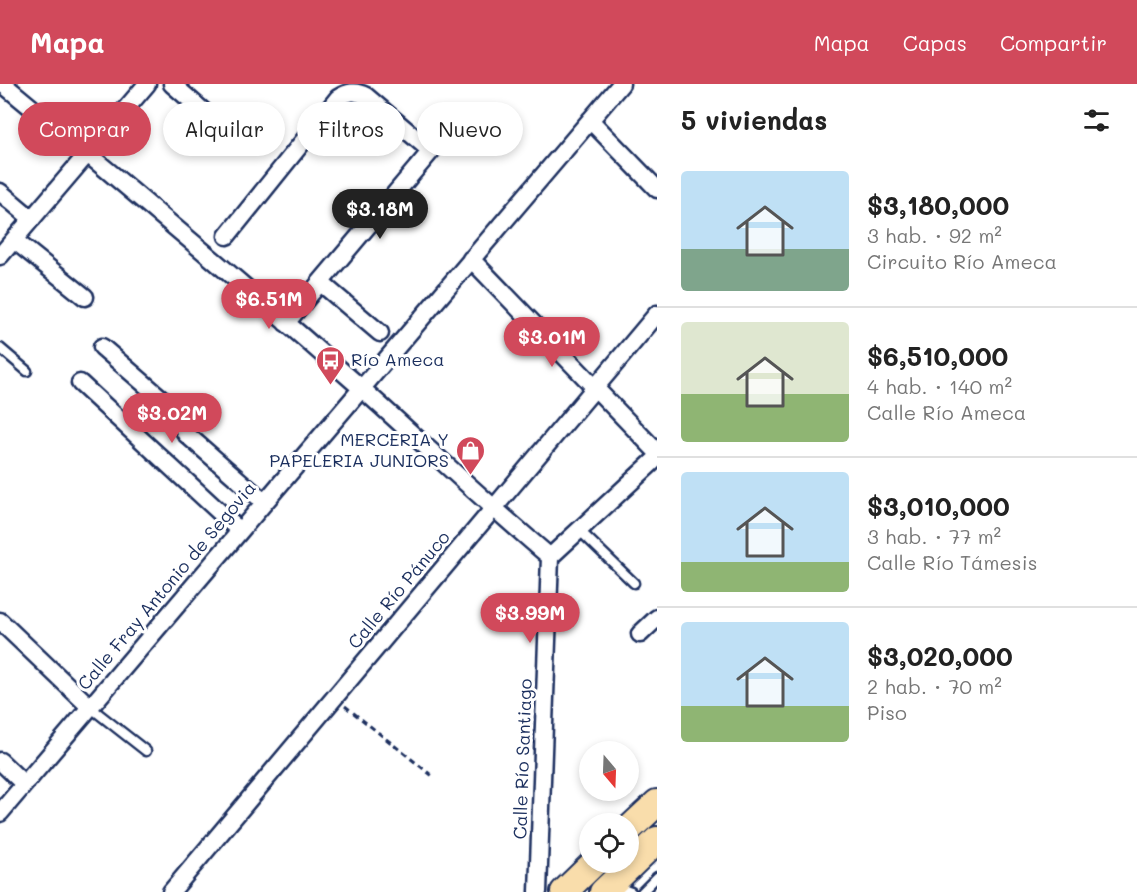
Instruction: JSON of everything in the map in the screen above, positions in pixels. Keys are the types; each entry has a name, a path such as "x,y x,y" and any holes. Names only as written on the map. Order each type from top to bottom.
{"main road":[{"path":"639,820 657,803"},
{"path":"615,890 653,848"},
{"path":"564,892 584,873"}],"street":[{"path":"3,84 25,102"},
{"path":"132,102 147,84"},
{"path":"172,84 193,102"},
{"name":"Calle Fray Antonio de Segovia","path":"0,813 621,84"},
{"path":"227,236 338,98 345,94 353,92 366,96 417,139"},
{"path":"590,120 657,189"},
{"path":"0,256 85,156"},
{"path":"91,156 362,388 550,557 657,458"},
{"path":"286,323 427,156"},
{"path":"0,192 32,219"},
{"path":"14,240 85,297"},
{"path":"471,260 657,452"},
{"path":"321,283 380,333"},
{"name":"Calle Río Pánuco","path":"171,892 657,314"},
{"path":"102,347 177,412 186,434 264,502"},
{"path":"81,383 240,531"},
{"name":"Calle Río Santiago","path":"538,892 550,557"},
{"path":"640,634 657,618"},
{"path":"0,621 90,707"},
{"path":"0,760 24,784"}],"lane":[{"path":"0,348 27,371"},
{"path":"579,530 634,583"},
{"path":"90,707 146,752"},
{"path":"642,892 657,877"}],"path":[{"path":"335,697 435,778"}],"place":[{"name":"Río Ameca","path":"330,386"},
{"name":"MERCERIA Y PAPELERIA JUNIORS","path":"470,476"}]}
